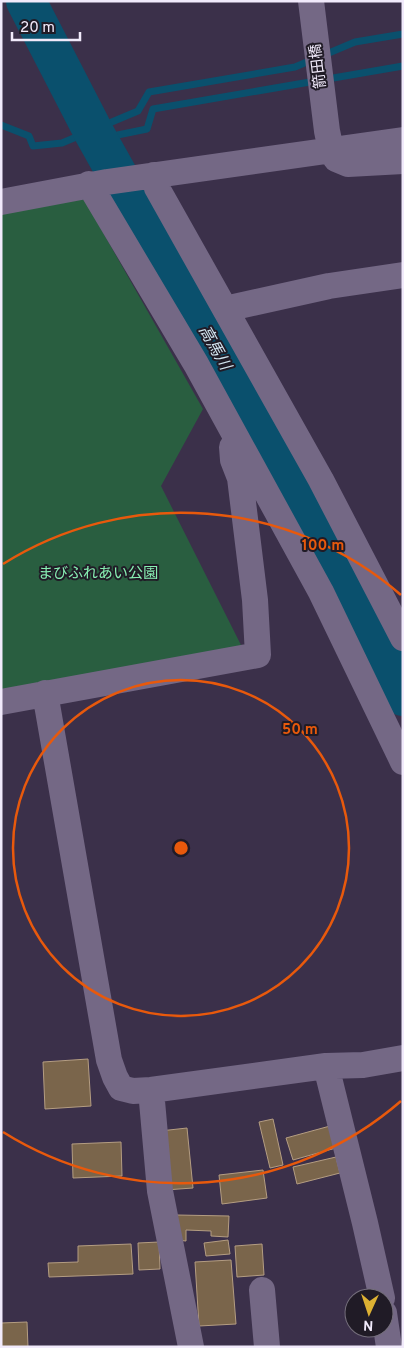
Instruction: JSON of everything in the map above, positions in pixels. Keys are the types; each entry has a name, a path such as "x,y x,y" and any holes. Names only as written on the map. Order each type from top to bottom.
{"street":[{"name":"箭田橋","path":"311,1 329,141"},
{"path":"1,202 98,183 150,176 329,141 403,140"},
{"path":"329,141 336,159 348,164 403,161"},
{"path":"150,176 321,480 403,638"},
{"path":"98,183 321,592 403,762"},
{"path":"225,309 328,286 403,275"},
{"path":"1,702 258,655 255,600 240,478 233,460 232,429"},
{"path":"45,693 109,1060 121,1088 133,1091 152,1090 326,1066 363,1064 403,1058"},
{"path":"326,1066 380,1288"},
{"path":"152,1090 160,1191 191,1347"},
{"path":"262,1290 267,1347"}],"green space":[{"name":"まびふれあい公園","path":"84,199 203,409 161,486 242,647 1,690 1,214"}],"building":[{"path":"88,1059 91,1106 45,1109 43,1062"},
{"path":"273,1119 283,1165 270,1168 259,1122"},
{"path":"330,1126 336,1148 293,1160 286,1138"},
{"path":"187,1128 193,1188 165,1190 160,1131"},
{"path":"121,1142 122,1176 73,1178 72,1144"},
{"path":"336,1157 340,1173 297,1184 293,1167"},
{"path":"263,1170 267,1198 222,1204 219,1175"},
{"path":"177,1215 229,1216 228,1237 211,1236 211,1231 186,1230 186,1241 176,1240"},
{"path":"228,1240 230,1254 206,1256 204,1243"},
{"path":"159,1242 160,1269 139,1270 138,1243"},
{"path":"131,1244 133,1274 49,1277 48,1263 78,1262 78,1246"},
{"path":"262,1244 264,1275 237,1277 235,1246"},
{"path":"231,1260 236,1324 199,1326 195,1262"},
{"path":"27,1322 28,1347 1,1347 1,1323"}],"waterway":[{"name":"高馬川","path":"26,1 93,131 361,610 403,696"},
{"path":"324,55 355,42 403,34"},
{"path":"1,125 29,136 33,146 62,143 138,111 149,92 295,67 314,59"},
{"path":"98,139 147,129 153,109 403,66"}]}
